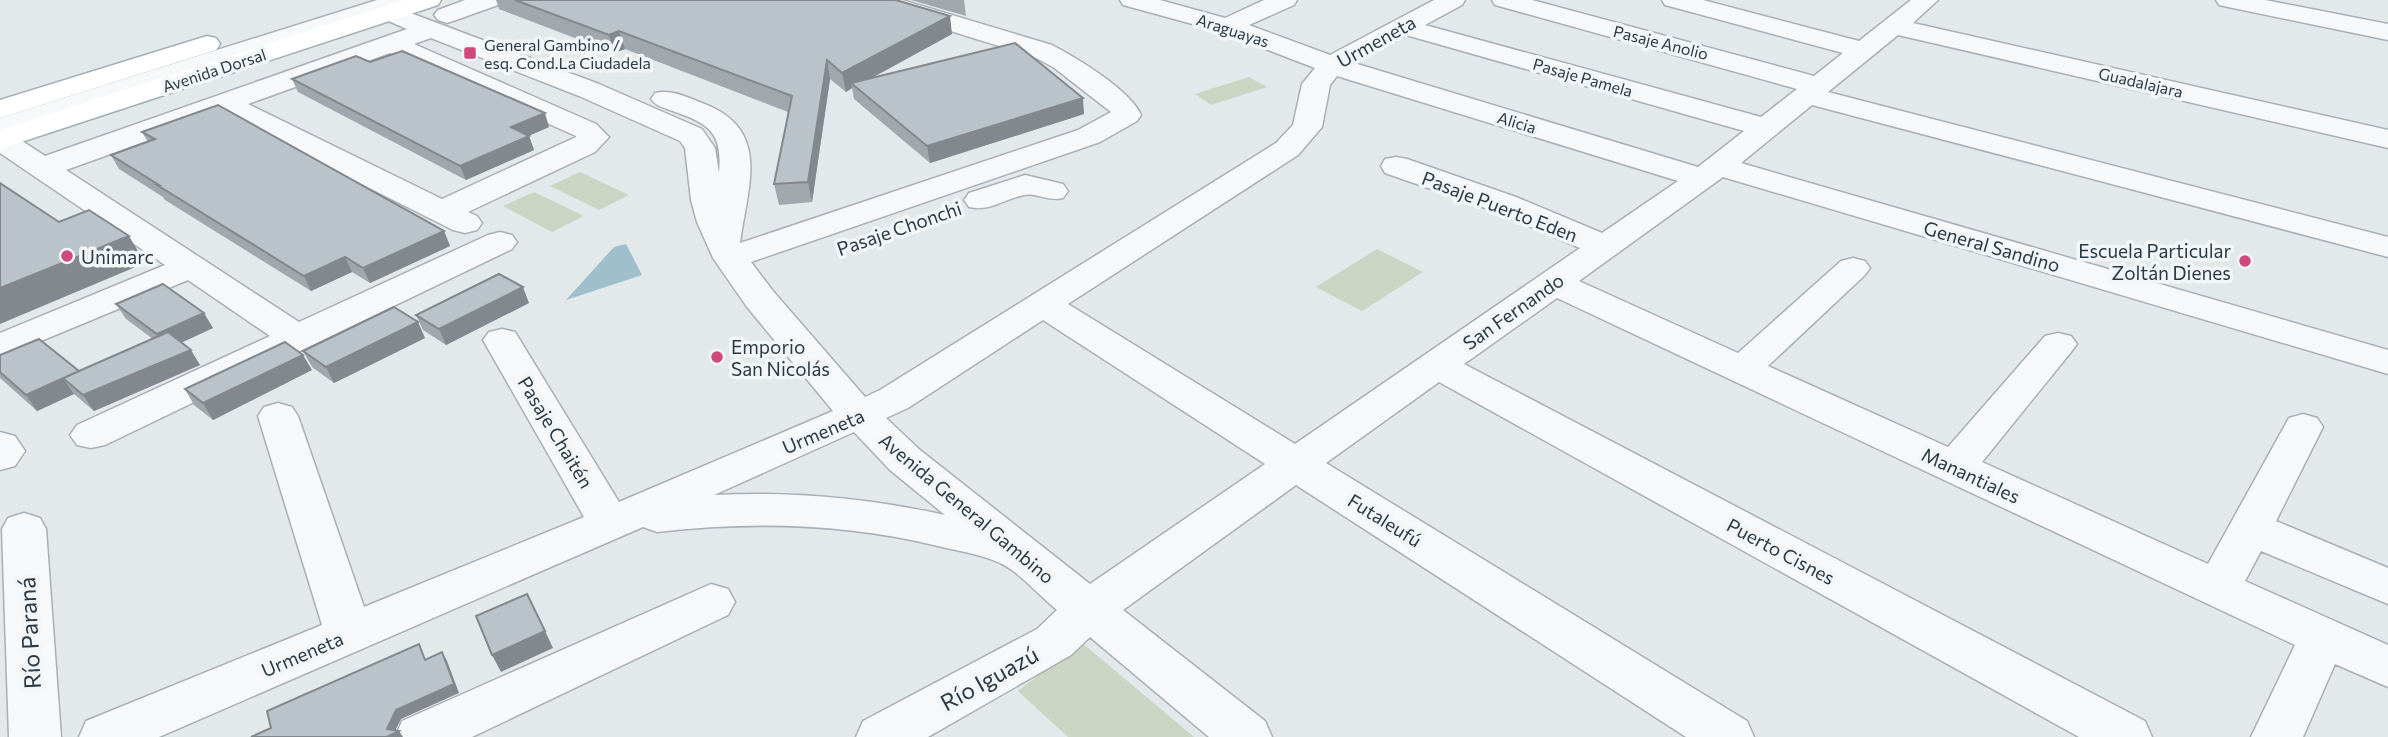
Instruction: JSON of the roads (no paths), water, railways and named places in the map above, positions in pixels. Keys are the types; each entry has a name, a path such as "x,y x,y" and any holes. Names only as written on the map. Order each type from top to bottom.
{"main road":[{"name":"Avenida Dorsal","path":"0,109 349,0"},
{"name":"Avenida Dorsal","path":"0,140 405,8"}],"street":[{"name":"Avenida Dorsal","path":"405,8 489,0"},
{"path":"733,261 1089,136 1127,115 1124,108 1054,56 876,0"},
{"name":"Araguayas","path":"1132,0 1227,26 1333,64"},
{"path":"1227,26 1285,0"},
{"name":"Urmeneta","path":"105,737 610,524 894,400 1296,142 1311,119 1316,84 1333,64 1453,0"},
{"name":"Pasaje Anolio","path":"1504,0 1813,90"},
{"path":"1674,0 1864,50"},
{"name":"San Fernando","path":"1089,609 1710,172 1926,0"},
{"path":"2228,0 2388,32"},
{"path":"391,44 405,8"},
{"path":"0,117 405,8"},
{"path":"0,127 405,8"},
{"name":"Avenida General Gambino","path":"405,8 602,84 683,130 697,141 707,200 733,261 837,392 905,460 1246,737"},
{"name":"Pasaje Pamela","path":"1401,26 1766,128"},
{"name":"Guadalajara","path":"1893,26 2388,139"},
{"path":"41,168 391,44 586,130 594,137 584,146 443,211"},
{"name":"Alicia","path":"1333,64 1363,76 1710,172"},
{"path":"1813,90 2388,247"},
{"path":"90,435 500,242 443,211 223,103"},
{"path":"0,140 298,338"},
{"name":"Pasaje Puerto Eden","path":"1395,166 1505,204 1605,247"},
{"name":"General Sandino","path":"1710,172 2388,362"},
{"name":"Pasaje Chonchi","path":"733,261 1025,184 1052,191"},
{"path":"0,346 190,267"},
{"path":"1743,369 1853,268"},
{"name":"Manantiales","path":"1554,282 2388,667"},
{"name":"Futaleufú","path":"1042,304 1728,737"},
{"name":"Pasaje Chaitén","path":"502,340 610,524"},
{"path":"1955,467 2058,344"},
{"name":"Puerto Cisnes","path":"1436,365 2126,737"},
{"path":"278,416 349,634"},
{"path":"2218,589 2303,427"},
{"path":"0,446 4,451 0,456"},
{"path":"610,524 698,511 744,508 835,510 926,525 1021,553"},
{"path":"2250,528 2388,587"},
{"name":"Río Paraná","path":"24,529 35,737"},
{"path":"421,737 711,602"},
{"name":"Río Iguazú","path":"881,737 1054,642 1089,609"},
{"path":"2277,737 2323,637"}],"water":[{"path":"626,244 642,275 566,300 614,247"}],"place":[{"name":"General Gambino / esq. Cond.La Ciudadela","path":"470,53"},
{"name":"Unimarc","path":"67,256"},
{"name":"Escuela Particular Zoltán Dienes","path":"2245,261"},
{"name":"Emporio San Nicolás","path":"717,357"}]}
